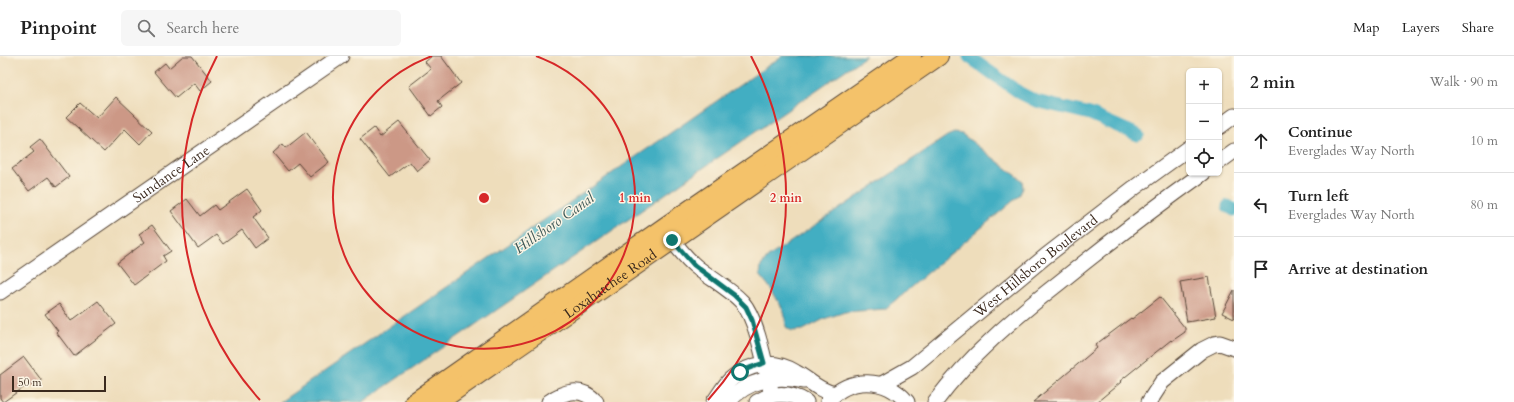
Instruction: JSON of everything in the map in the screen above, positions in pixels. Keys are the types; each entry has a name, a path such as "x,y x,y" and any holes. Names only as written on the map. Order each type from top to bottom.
{"main road":[{"name":"Loxahatchee Road","path":"414,402 912,56"},
{"name":"Loxahatchee Road","path":"439,402 939,56"}],"street":[{"name":"Sundance Lane","path":"0,292 341,56"},
{"path":"1222,125 1234,116"},
{"name":"West Hillsboro Boulevard","path":"882,384 912,366 1046,256 1186,150"},
{"path":"1222,160 1234,151"},
{"name":"West Hillsboro Boulevard","path":"935,402 966,364 998,333 1109,243 1199,176"},
{"path":"672,240 694,265 734,295 746,307 752,320 772,395"},
{"path":"1149,402 1162,382 1202,350 1214,344 1234,348"},
{"path":"714,402 735,376 752,367 764,363 788,368 796,372 809,383"},
{"path":"728,402 746,387 756,382 768,379 785,378 809,383 824,390 831,398 849,386 858,383 865,382 882,384 897,392 907,402"},
{"path":"549,402 564,393 576,391 588,395 596,402"},
{"path":"757,402 772,395 790,395 806,402"}],"water":[{"name":"Hillsboro Canal","path":"782,56 866,56 363,402 280,402"},
{"path":"954,133 962,134 1022,180 1023,188 1019,196 885,309 845,312 824,319 803,330 792,331 786,327 784,311 771,289 760,275 761,266 768,257 947,136"}],"building":[{"path":"183,56 192,56 212,81 200,91 194,83 176,98 154,72 165,63 169,68"},
{"path":"432,56 441,56 461,83 438,101 442,107 431,116 409,86 431,69 425,62"},
{"path":"116,97 152,131 140,144 125,129 104,152 66,117 80,103 97,118"},
{"path":"399,122 430,160 417,171 410,162 390,177 360,139 374,128 380,137"},
{"path":"306,132 329,162 310,177 298,163 288,171 273,153 283,144 286,148"},
{"path":"40,139 69,177 56,187 48,177 29,191 12,169 34,152 30,147"},
{"path":"247,189 262,210 253,217 268,238 255,248 242,230 223,244 216,235 198,248 171,211 187,199 200,216 214,205 218,210"},
{"path":"152,225 171,251 163,256 166,261 134,285 117,263 145,242 139,234"},
{"path":"1209,277 1216,317 1187,322 1180,282"},
{"path":"1234,290 1234,319 1222,313"},
{"path":"1160,297 1185,328 1185,332 1172,341 1171,340 1120,381 1121,382 1097,402 1033,402 1097,348 1095,345"},
{"path":"98,301 116,324 74,356 45,314 59,304 71,321"},
{"path":"24,357 42,381 33,387 30,383 3,402 0,398 0,375"}],"waterway":[{"path":"969,57 1020,93 1036,101 1090,114 1138,135"},
{"path":"1228,206 1234,210"}],"route":[{"path":"672,240 688,260 730,291 746,307 754,327 764,363 740,372"}]}
